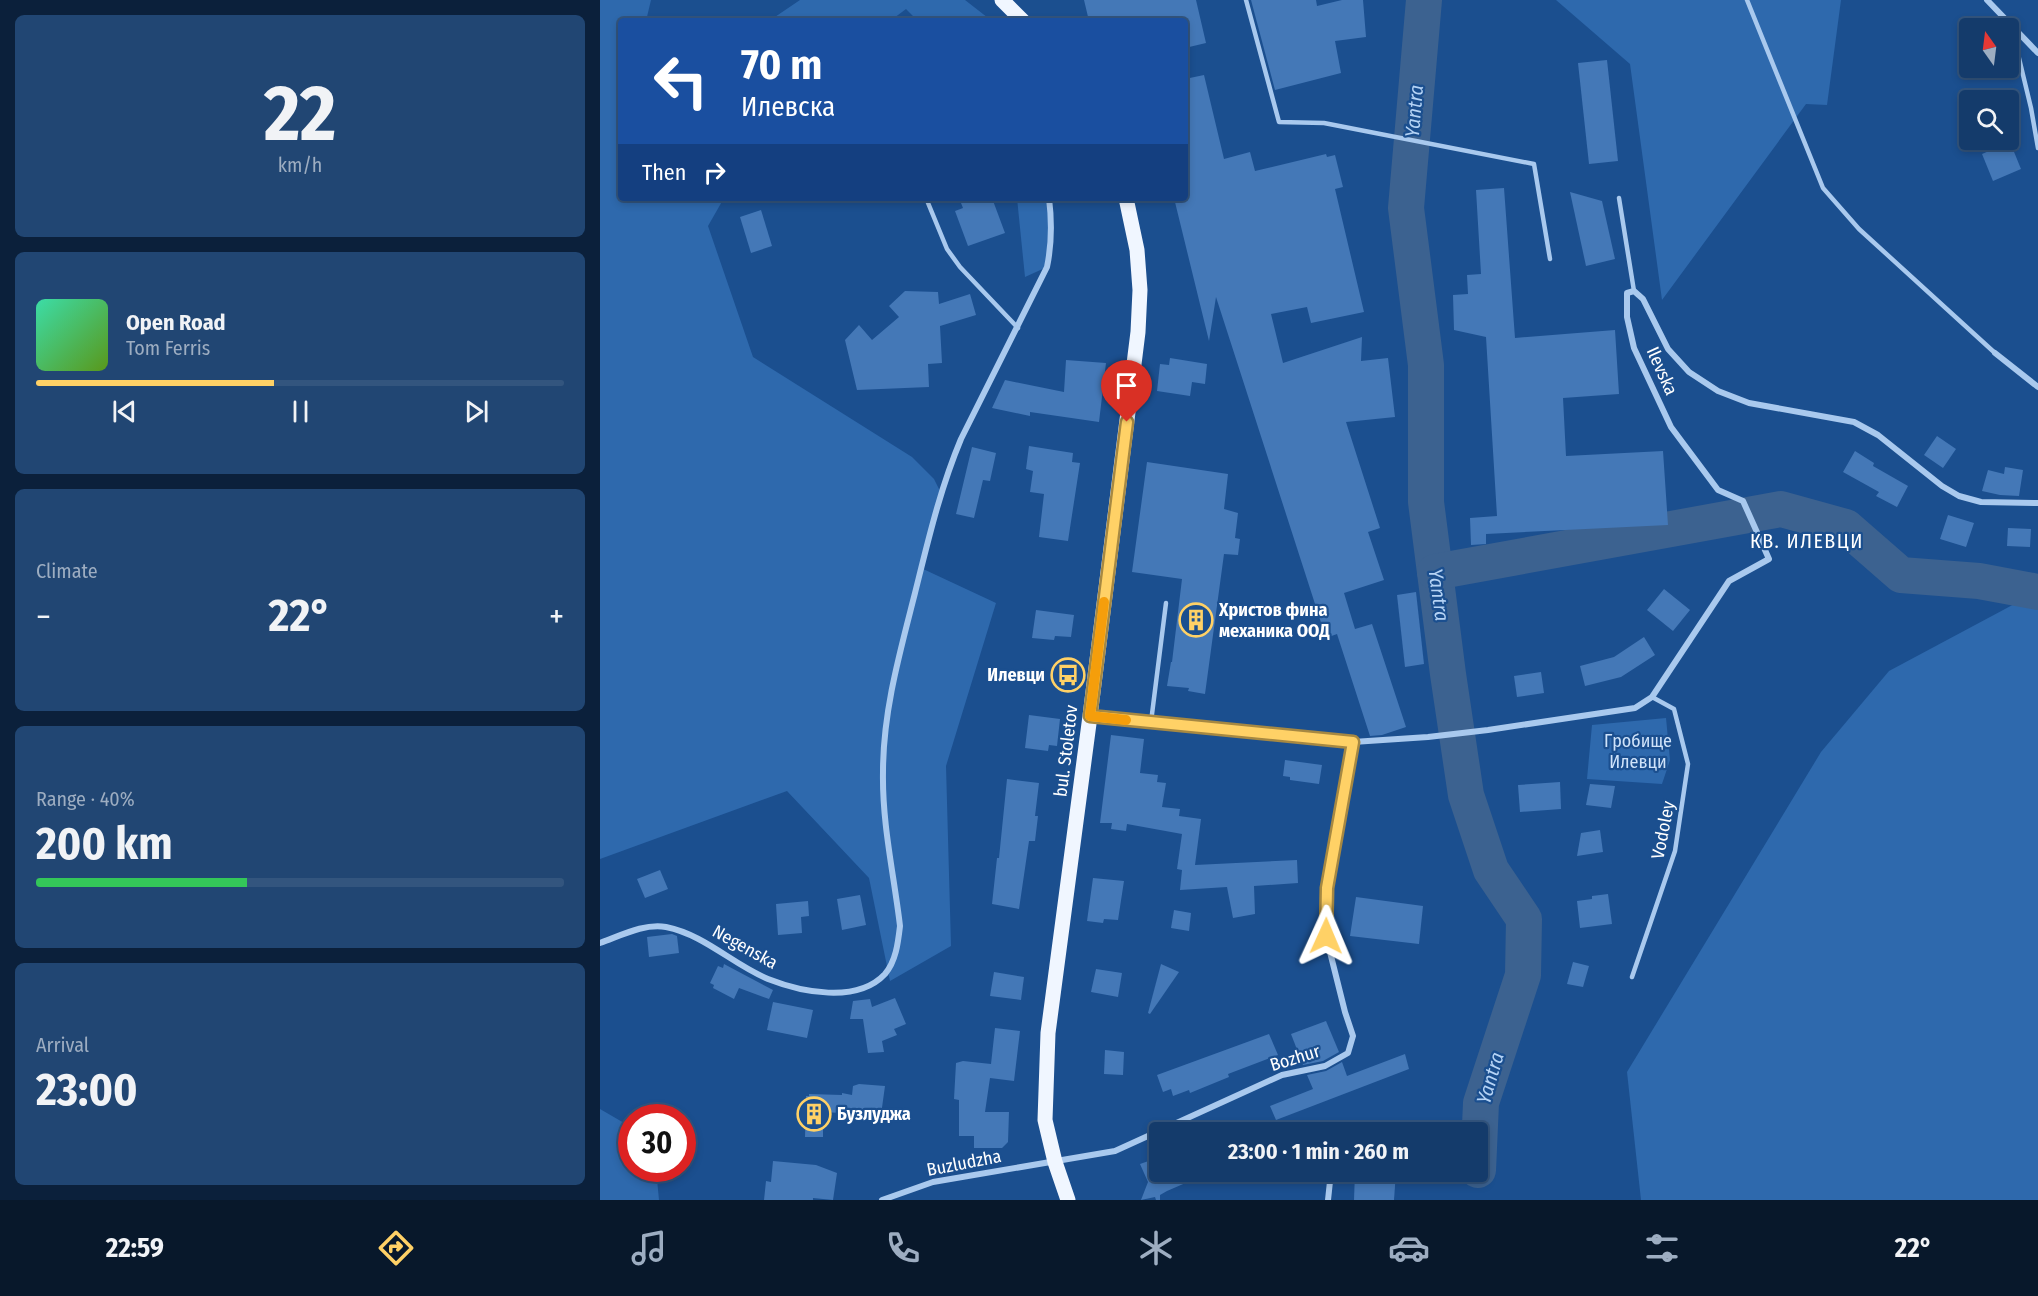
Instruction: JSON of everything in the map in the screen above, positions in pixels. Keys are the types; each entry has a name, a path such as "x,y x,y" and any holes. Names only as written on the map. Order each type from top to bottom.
{"main road":[{"path":"1002,0 1020,18"},
{"name":"bul. Stoletov","path":"1068,1200 1055,1162 1045,1120 1048,1033 1138,332 1137,250 1127,201"}],"street":[{"path":"1987,0 2004,18"},
{"path":"2019,33 2038,53"},
{"name":"Negenska","path":"600,943 648,927 662,927 688,933 703,940 766,978 814,991 841,992 860,989 886,973 893,960 900,926 885,818 882,775 886,715 921,568 949,467 1047,267 1052,245 1049,201"},
{"name":"Ilevska","path":"1652,697 1729,581 1769,559 1743,501 1718,490 1671,427 1634,348 1628,317 1627,293 1634,291 1647,306 1668,349 1689,372 1718,391 1749,403 1854,422 1878,435 1942,486 1959,496 1982,502 2038,504"},
{"path":"1995,353 2038,387"},
{"path":"1090,716 1353,742 1488,730 1635,708 1652,697"},
{"name":"Bozhur","path":"1055,1162 1115,1151 1282,1075 1325,1066 1348,1053 1353,1036 1326,936 1327,888 1353,742"},
{"name":"Buzludzha","path":"882,1200 933,1182 1055,1162"},
{"path":"1328,1200 1330,1182"}],"lane":[{"path":"1246,0 1279,122 1324,123 1534,164 1550,259"},
{"path":"1747,0 1823,188 1859,229 1995,353"},
{"path":"2019,58 2038,148"},
{"path":"1619,198 1634,291"},
{"path":"927,201 947,249 960,267 1018,328"},
{"path":"1151,722 1166,603"},
{"name":"Vodoley","path":"1632,977 1675,851 1688,764 1674,709 1652,697"}],"green space":[{"path":"600,0 651,0 647,18 618,18 618,201 722,201 708,226 753,357 912,457 934,479 941,493 921,568 996,603 946,766 951,946 890,981 869,878 787,791 600,859"},
{"path":"800,0 965,0 988,18 915,18 906,9 894,18 773,18"},
{"path":"1556,0 1841,0 1827,105 1806,104 1662,300 1630,64"},
{"path":"1017,201 1049,201 1047,267 1025,277"},
{"path":"2038,598 2038,1200 1641,1200 1627,1072 1821,752 1889,671 2020,601"},
{"name":"Гробище Илевци","path":"1666,718 1670,760 1662,784 1587,779 1592,725"},
{"path":"600,1109 618,1119 618,1182 657,1182 659,1200 600,1200"}],"building":[{"path":"1084,0 1196,0 1206,43 1188,47 1188,18 1088,18"},
{"path":"1251,0 1316,0 1317,6 1342,0 1363,0 1366,37 1335,41 1341,73 1275,90"},
{"path":"1607,60 1618,161 1589,164 1578,63"},
{"path":"1204,75 1224,159 1250,152 1255,171 1326,154 1327,157 1335,155 1343,187 1335,189 1364,312 1311,323 1307,307 1271,314 1283,363 1362,337 1361,361 1388,358 1395,417 1346,422 1380,528 1368,532 1384,580 1344,593 1355,629 1372,624 1406,727 1382,735 1370,736 1337,634 1326,638 1216,297 1209,341 1175,201 1188,201 1188,78"},
{"path":"1991,150 2013,150 2021,169 1993,181 1982,154"},
{"path":"1504,188 1515,338 1615,330 1619,394 1563,398 1566,456 1663,451 1668,525 1486,534 1486,544 1471,545 1470,518 1497,516 1486,337 1454,330 1453,295 1468,294 1467,275 1481,274 1476,190"},
{"path":"1570,192 1602,201 1615,259 1586,266"},
{"path":"960,201 993,201 1005,233 968,246 955,211 963,208"},
{"path":"761,210 772,246 751,253 740,217"},
{"path":"905,291 938,292 939,304 970,294 976,315 940,326 942,363 928,364 929,387 857,390 845,340 859,325 872,340 899,317 889,306"},
{"path":"1170,358 1207,364 1205,384 1192,382 1190,396 1157,391 1160,364 1169,365"},
{"path":"1066,360 1106,363 1099,422 1030,412 1030,416 992,408 1005,380 1064,392"},
{"path":"1937,436 1956,449 1943,468 1924,455"},
{"path":"1029,446 1073,453 1072,462 1080,463 1068,541 1039,537 1044,494 1030,492 1033,471 1026,469"},
{"path":"972,447 996,453 990,481 983,480 974,518 956,514"},
{"path":"1855,451 1874,463 1873,466 1908,486 1897,507 1876,496 1879,492 1843,472"},
{"path":"1147,462 1228,474 1224,509 1238,513 1235,538 1240,539 1238,555 1224,554 1205,694 1188,691 1189,688 1167,686 1182,579 1132,572"},
{"path":"2005,467 2023,470 2019,496 1982,491 1988,470 2004,474"},
{"path":"1948,515 1974,523 1966,547 1940,539"},
{"path":"2008,528 2031,529 2030,547 2007,546"},
{"path":"1664,589 1690,610 1673,631 1647,610"},
{"path":"1416,592 1424,664 1405,667 1397,595"},
{"path":"1036,610 1074,615 1071,637 1055,636 1054,640 1032,638"},
{"path":"1644,637 1655,655 1621,677 1585,686 1580,666 1614,657"},
{"path":"1541,672 1544,693 1517,697 1514,676"},
{"path":"1029,715 1060,719 1057,746 1049,745 1048,751 1025,748"},
{"path":"1111,735 1144,739 1140,773 1158,775 1157,782 1166,783 1162,807 1180,809 1179,816 1201,819 1195,865 1297,860 1298,883 1254,886 1255,914 1233,918 1227,887 1180,890 1182,870 1177,869 1182,834 1127,824 1126,831 1111,829 1112,823 1100,823"},
{"path":"1285,760 1322,765 1319,784 1290,780 1290,777 1283,776"},
{"path":"1007,779 1039,783 1035,841 1029,841 1019,909 992,904"},
{"path":"1560,782 1561,809 1520,812 1518,785"},
{"path":"1590,784 1615,786 1611,808 1586,805"},
{"path":"1600,830 1603,852 1577,856 1581,833"},
{"path":"660,870 668,889 645,898 637,879"},
{"path":"1093,878 1124,881 1118,920 1104,919 1103,923 1087,921"},
{"path":"1608,894 1612,924 1580,928 1577,901"},
{"path":"860,895 866,925 842,930 837,899"},
{"path":"1356,897 1423,906 1419,944 1350,936"},
{"path":"808,901 809,916 801,917 802,933 778,935 776,904"},
{"path":"1174,910 1191,913 1189,931 1171,928"},
{"path":"672,934 677,936 679,953 649,957 647,937"},
{"path":"1573,962 1589,966 1583,987 1567,984"},
{"path":"724,964 773,990 769,999 739,988 734,999 713,988 714,985 710,983 718,966 723,968"},
{"path":"1161,964 1179,972 1150,1014 1148,1013"},
{"path":"1096,969 1122,973 1118,997 1091,992"},
{"path":"994,972 1024,977 1021,1000 990,996"},
{"path":"895,998 906,1024 894,1029 897,1035 882,1041 884,1052 868,1053 863,1019 850,1019 853,1001 870,999 872,1007"},
{"path":"773,1002 813,1010 807,1038 767,1030"},
{"path":"1326,1021 1339,1052 1323,1061 1303,1065 1291,1034"},
{"path":"995,1028 1020,1031 1014,1081 990,1078 985,1112 1009,1112 1008,1142 1002,1148 974,1148 974,1136 959,1136 959,1100 954,1099 956,1063 963,1061 991,1064"},
{"path":"1269,1034 1278,1055 1228,1074 1229,1077 1190,1093 1189,1090 1173,1096 1171,1089 1163,1092 1157,1075"},
{"path":"1105,1050 1124,1052 1123,1075 1104,1074"},
{"path":"1405,1054 1409,1069 1276,1120 1270,1106 1313,1089 1307,1075 1326,1071 1342,1062 1347,1076"},
{"path":"859,1084 885,1086 880,1122 859,1119 860,1114 823,1112 823,1137 805,1137 806,1096 809,1094 842,1095 842,1093 852,1095 853,1086"},
{"path":"773,1161 816,1165 837,1173 833,1200 813,1198 813,1200 764,1200 766,1181 771,1182"},
{"path":"1149,1161 1149,1182 1188,1182 1160,1195 1160,1200 1156,1200 1155,1197 1141,1200 1148,1182 1140,1164"},
{"path":"1355,1182 1395,1182 1394,1200 1354,1200"}],"waterway":[{"name":"Yantra","path":"1424,0 1406,208 1426,365 1426,502 1466,795 1491,870 1524,919 1523,975 1481,1103 1480,1122"},
{"path":"1435,572 1781,509 1846,527 1901,575 1979,581 2038,592"}],"slow traffic":[{"path":"1104,602 1090,716 1126,720"}],"place":[{"name":"Христов фина механика ООД","path":"1196,620"},
{"name":"Илевци","path":"1068,675"},
{"name":"Бузлуджа","path":"814,1114"}],"district":[{"name":"КВ. ИЛЕВЦИ","path":"1807,541"}],"route":[{"path":"1127,422 1090,716 1353,742 1327,888 1326,936"}]}
